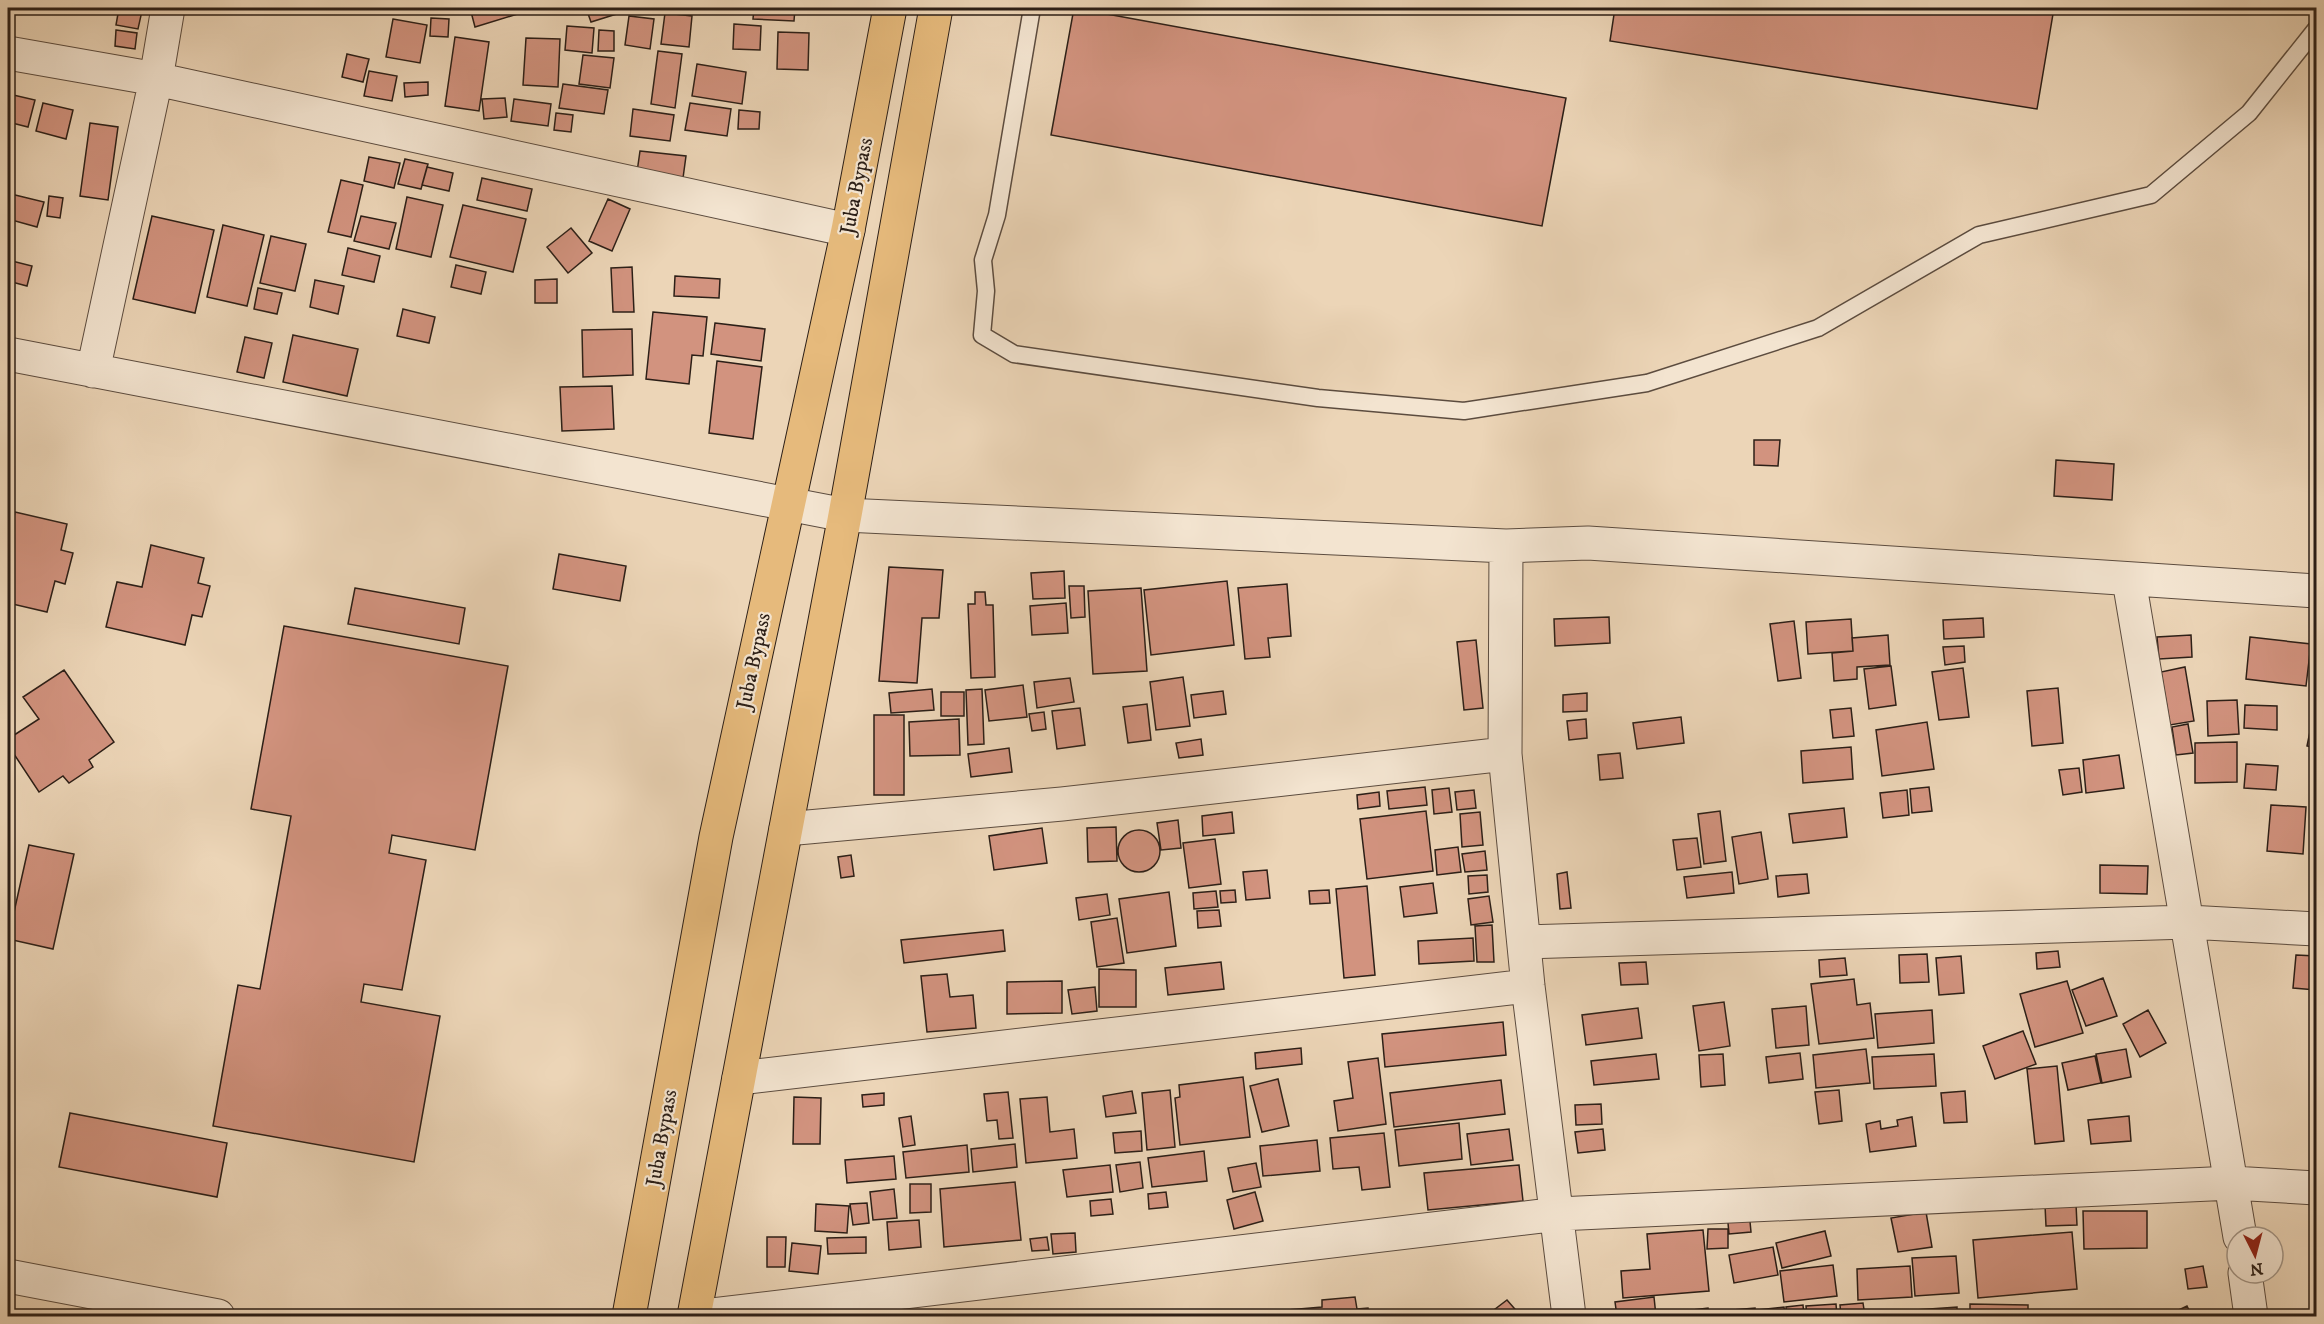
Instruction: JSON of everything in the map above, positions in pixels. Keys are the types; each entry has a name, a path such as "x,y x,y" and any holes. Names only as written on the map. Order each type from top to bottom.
{"main road":[{"name":"Juba Bypass","path":"629,1317 716,837 786,504 848,230 890,8"},
{"path":"694,1317 845,515 936,8"}],"street":[{"path":"93,371 156,79 168,8"},
{"path":"8,53 156,79 848,230"},
{"path":"8,354 845,515 1506,546 1588,543 2316,591"},
{"path":"1506,546 1505,754 1528,986 1569,1317"},
{"path":"2129,580 2238,1225"},
{"path":"786,829 1062,804 1505,754"},
{"path":"1524,942 2188,922 2316,930"},
{"path":"739,1078 1528,986"},
{"path":"704,1317 908,1305 1558,1214 2232,1183 2316,1188"},
{"path":"8,1276 218,1317"},
{"path":"2247,1285 2251,1317"}],"lane":[{"path":"1032,8 997,215 983,260 986,291 982,335 1014,354 1318,398 1464,411 1647,383 1818,328 1979,235 2151,195 2249,113 2316,29"}],"building":[{"path":"119,8 142,11 138,29 116,25"},
{"path":"470,8 534,8 534,9 475,27"},
{"path":"586,8 621,8 623,12 591,22"},
{"path":"754,8 795,8 794,21 753,19"},
{"path":"1074,8 1566,98 1542,226 1051,135"},
{"path":"1615,8 2054,8 2037,109 1610,41"},
{"path":"665,13 692,16 689,47 661,44"},
{"path":"629,16 654,19 650,49 625,45"},
{"path":"431,18 449,19 448,37 430,36"},
{"path":"393,19 427,25 420,63 386,57"},
{"path":"734,24 761,26 760,50 733,49"},
{"path":"567,26 594,28 592,53 565,50"},
{"path":"116,30 137,33 135,49 115,46"},
{"path":"599,30 614,31 614,51 598,51"},
{"path":"778,32 809,33 808,70 777,69"},
{"path":"455,37 489,42 479,111 445,106"},
{"path":"526,38 560,39 558,87 523,85"},
{"path":"658,51 682,54 675,108 651,104"},
{"path":"347,54 369,59 363,82 342,77"},
{"path":"583,55 614,58 610,88 579,84"},
{"path":"697,64 746,72 742,104 692,96"},
{"path":"369,71 397,76 392,101 364,96"},
{"path":"428,82 428,95 405,97 404,83"},
{"path":"563,84 608,90 604,114 559,108"},
{"path":"9,94 35,100 28,127 8,122"},
{"path":"505,98 507,117 484,119 482,99"},
{"path":"514,99 551,104 548,126 511,121"},
{"path":"43,103 73,110 66,139 36,131"},
{"path":"690,103 731,109 727,136 685,130"},
{"path":"633,109 674,115 670,141 630,136"},
{"path":"739,110 760,112 759,129 738,129"},
{"path":"556,113 573,115 571,132 554,130"},
{"path":"90,123 118,127 108,200 80,196"},
{"path":"640,151 686,156 683,178 637,172"},
{"path":"369,157 400,163 394,188 364,181"},
{"path":"405,159 428,164 421,189 398,184"},
{"path":"427,167 453,173 449,191 422,185"},
{"path":"482,178 532,189 527,211 477,200"},
{"path":"341,180 363,185 351,237 328,232"},
{"path":"11,194 44,202 37,227 8,219"},
{"path":"49,196 63,198 60,218 47,216"},
{"path":"407,197 443,205 431,257 396,249"},
{"path":"608,199 630,209 612,251 589,241"},
{"path":"463,205 526,219 513,272 450,257"},
{"path":"152,216 214,230 195,313 133,299"},
{"path":"361,216 396,223 389,249 354,241"},
{"path":"223,225 264,235 247,306 207,297"},
{"path":"571,228 592,253 568,273 547,247"},
{"path":"271,236 306,244 295,291 260,283"},
{"path":"348,248 380,256 374,282 342,275"},
{"path":"8,260 32,266 27,286 8,281"},
{"path":"456,265 486,272 481,294 451,287"},
{"path":"632,267 634,312 613,312 611,268"},
{"path":"675,276 720,279 719,298 674,296"},
{"path":"557,279 557,303 535,303 535,280"},
{"path":"315,280 344,286 338,314 310,307"},
{"path":"258,288 282,293 277,314 254,309"},
{"path":"403,309 435,317 429,343 397,336"},
{"path":"653,312 707,317 703,356 692,355 689,384 646,379"},
{"path":"715,323 765,329 761,361 711,354"},
{"path":"632,329 633,375 583,377 582,330"},
{"path":"293,335 358,349 347,396 283,382"},
{"path":"245,337 272,343 264,378 237,372"},
{"path":"717,361 762,367 753,439 709,433"},
{"path":"612,386 614,429 562,431 560,387"},
{"path":"1754,440 1780,440 1778,466 1754,465"},
{"path":"2056,460 2114,464 2112,500 2054,496"},
{"path":"15,512 67,524 61,550 73,553 65,584 55,581 47,612 8,603 8,543"},
{"path":"151,545 204,558 198,583 210,586 202,617 192,615 185,645 106,627 117,582 142,587"},
{"path":"559,554 626,566 620,601 553,589"},
{"path":"889,567 943,570 939,618 922,618 917,683 879,681"},
{"path":"1064,571 1065,598 1033,599 1031,573"},
{"path":"1227,581 1234,645 1151,655 1144,590"},
{"path":"1287,584 1291,636 1268,638 1270,657 1245,659 1238,588"},
{"path":"1069,586 1084,586 1085,617 1071,618"},
{"path":"355,588 465,608 459,644 348,624"},
{"path":"1141,588 1147,671 1093,674 1088,591"},
{"path":"975,592 985,592 986,605 993,605 995,677 971,678 968,604 975,604"},
{"path":"1066,603 1068,633 1032,635 1030,606"},
{"path":"1609,617 1610,643 1555,646 1554,619"},
{"path":"1983,618 1984,637 1944,639 1943,620"},
{"path":"1851,619 1853,651 1808,654 1806,622"},
{"path":"1794,621 1801,678 1778,681 1770,624"},
{"path":"284,626 508,666 475,850 392,835 389,853 426,860 402,990 364,984 361,1002 440,1016 414,1162 213,1126 238,985 260,989 291,816 251,809"},
{"path":"1888,635 1890,665 1857,667 1857,679 1834,681 1832,653 1853,651 1852,638"},
{"path":"2191,635 2192,657 2159,659 2157,637"},
{"path":"2250,637 2311,644 2306,686 2246,679"},
{"path":"1476,640 1483,708 1464,710 1457,642"},
{"path":"1964,646 1965,662 1945,665 1943,647"},
{"path":"1891,666 1896,705 1869,709 1864,669"},
{"path":"2185,667 2194,721 2170,725 2161,672"},
{"path":"1963,668 1969,717 1939,720 1932,672"},
{"path":"64,670 114,742 89,760 93,767 69,783 63,776 39,792 8,745 8,739 39,719 23,697"},
{"path":"1183,677 1190,726 1156,730 1150,682"},
{"path":"1070,678 1074,702 1037,708 1034,682"},
{"path":"1023,685 1027,717 989,721 985,690"},
{"path":"2058,688 2063,743 2032,746 2027,691"},
{"path":"932,689 934,710 891,713 889,693"},
{"path":"982,689 984,744 968,745 966,690"},
{"path":"1223,691 1226,714 1194,718 1191,695"},
{"path":"941,692 964,692 964,716 941,716"},
{"path":"1587,693 1587,711 1563,712 1563,695"},
{"path":"2237,700 2239,734 2208,736 2207,701"},
{"path":"2316,703 2316,748 2307,746"},
{"path":"1147,704 1151,740 1128,743 1123,707"},
{"path":"2245,705 2277,706 2277,730 2244,728"},
{"path":"1080,708 1085,745 1057,749 1052,711"},
{"path":"1851,708 1854,736 1833,738 1830,710"},
{"path":"1044,712 1046,729 1032,731 1029,714"},
{"path":"874,715 904,715 904,795 874,795"},
{"path":"1681,717 1684,743 1637,749 1633,723"},
{"path":"959,719 960,755 910,756 909,722"},
{"path":"1586,719 1587,738 1569,740 1567,721"},
{"path":"1927,722 1934,769 1882,776 1876,730"},
{"path":"2188,724 2193,753 2176,755 2172,727"},
{"path":"1201,739 1203,755 1179,758 1176,743"},
{"path":"2237,742 2237,782 2195,783 2195,743"},
{"path":"1851,747 1853,779 1803,783 1801,751"},
{"path":"1009,748 1012,772 971,777 968,754"},
{"path":"1620,753 1623,778 1600,780 1598,755"},
{"path":"2119,755 2124,788 2086,793 2083,760"},
{"path":"2246,764 2278,766 2276,790 2244,788"},
{"path":"2079,768 2082,792 2063,795 2059,770"},
{"path":"1425,787 1427,805 1389,809 1387,791"},
{"path":"1929,787 1932,811 1912,813 1910,789"},
{"path":"1449,788 1452,812 1434,814 1432,790"},
{"path":"1474,790 1476,808 1457,810 1455,792"},
{"path":"1907,790 1909,815 1883,818 1880,793"},
{"path":"1379,792 1380,806 1358,809 1357,795"},
{"path":"2271,805 2306,807 2303,854 2267,851"},
{"path":"1844,808 1847,837 1793,843 1789,814"},
{"path":"1426,811 1433,871 1367,879 1360,819"},
{"path":"1720,811 1726,861 1704,864 1698,814"},
{"path":"1232,812 1234,833 1203,836 1202,816"},
{"path":"1480,812 1483,845 1462,847 1460,814"},
{"path":"1178,820 1181,848 1161,850 1157,823"},
{"path":"1116,827 1117,861 1088,862 1087,828"},
{"path":"1042,828 1047,863 994,870 989,836"},
{"path":"1139,830 1154,836 1160,851 1154,866 1139,872 1124,866 1118,851 1124,836"},
{"path":"1761,832 1768,879 1739,884 1732,837"},
{"path":"2312,837 2316,838 2316,867 2310,867"},
{"path":"1697,838 1701,867 1677,870 1673,840"},
{"path":"1215,839 1221,884 1189,888 1183,843"},
{"path":"29,845 74,854 53,949 8,939"},
{"path":"1458,847 1461,872 1437,875 1435,850"},
{"path":"1485,851 1487,870 1465,872 1462,854"},
{"path":"851,855 854,876 841,878 838,857"},
{"path":"2100,865 2148,866 2147,894 2100,893"},
{"path":"1267,870 1270,898 1246,900 1243,872"},
{"path":"1567,872 1571,908 1560,909 1557,874"},
{"path":"1732,872 1734,893 1687,898 1684,877"},
{"path":"1807,874 1809,893 1778,897 1776,876"},
{"path":"1487,875 1488,892 1469,894 1468,876"},
{"path":"1433,883 1437,913 1404,917 1400,887"},
{"path":"1367,886 1375,975 1344,978 1336,889"},
{"path":"1235,890 1236,902 1221,903 1220,891"},
{"path":"1329,890 1330,903 1310,904 1309,891"},
{"path":"1216,891 1218,907 1194,909 1193,893"},
{"path":"1169,892 1176,946 1127,953 1119,899"},
{"path":"1107,894 1110,915 1079,920 1076,898"},
{"path":"1489,896 1493,922 1471,925 1468,899"},
{"path":"1219,910 1221,926 1198,928 1197,911"},
{"path":"1117,918 1124,963 1097,967 1091,922"},
{"path":"1492,925 1494,962 1477,962 1475,926"},
{"path":"1003,930 1005,951 904,963 901,940"},
{"path":"1473,938 1474,961 1419,964 1418,941"},
{"path":"2058,951 2060,967 2037,969 2036,953"},
{"path":"1927,954 1929,982 1900,983 1899,955"},
{"path":"2296,955 2316,956 2316,990 2293,988"},
{"path":"1961,956 1964,993 1939,995 1936,958"},
{"path":"1845,958 1847,975 1820,977 1819,960"},
{"path":"1221,962 1224,989 1168,995 1165,968"},
{"path":"1646,962 1648,984 1621,985 1619,963"},
{"path":"1099,969 1136,970 1136,1007 1099,1007"},
{"path":"947,974 950,997 973,995 976,1028 927,1032 921,976"},
{"path":"2103,978 2117,1016 2086,1026 2072,990"},
{"path":"1854,979 1857,1005 1870,1003 1874,1038 1819,1044 1811,984"},
{"path":"1062,981 1062,1013 1007,1014 1007,982"},
{"path":"2067,981 2083,1033 2035,1047 2020,994"},
{"path":"1095,987 1097,1011 1072,1014 1068,990"},
{"path":"1724,1002 1730,1046 1699,1051 1693,1006"},
{"path":"1806,1006 1809,1045 1776,1048 1772,1009"},
{"path":"1638,1008 1642,1038 1586,1045 1582,1015"},
{"path":"1932,1010 1934,1043 1878,1048 1875,1014"},
{"path":"2148,1010 2166,1043 2140,1057 2123,1024"},
{"path":"1503,1022 1506,1055 1385,1067 1382,1034"},
{"path":"2023,1031 2036,1064 1995,1079 1983,1046"},
{"path":"1301,1048 1302,1064 1256,1069 1255,1053"},
{"path":"1866,1049 1870,1083 1816,1088 1813,1055"},
{"path":"2126,1049 2131,1077 2102,1083 2096,1054"},
{"path":"1800,1053 1803,1079 1769,1083 1766,1057"},
{"path":"1656,1054 1659,1079 1594,1085 1591,1061"},
{"path":"1723,1054 1725,1085 1701,1087 1699,1055"},
{"path":"1934,1054 1936,1086 1874,1089 1872,1057"},
{"path":"2095,1056 2101,1083 2068,1090 2062,1063"},
{"path":"1378,1058 1386,1124 1338,1131 1334,1101 1353,1098 1348,1062"},
{"path":"2057,1066 2064,1141 2035,1144 2027,1069"},
{"path":"1243,1077 1250,1137 1180,1145 1175,1098 1180,1097 1179,1085"},
{"path":"1278,1079 1289,1126 1262,1132 1250,1086"},
{"path":"1501,1080 1505,1114 1394,1127 1390,1093"},
{"path":"1170,1090 1175,1147 1147,1150 1142,1093"},
{"path":"1839,1090 1842,1121 1819,1124 1815,1092"},
{"path":"1132,1091 1136,1113 1106,1117 1103,1096"},
{"path":"1965,1091 1967,1122 1944,1123 1941,1093"},
{"path":"1008,1092 1013,1138 999,1139 997,1120 987,1121 984,1094"},
{"path":"884,1093 884,1105 863,1107 862,1095"},
{"path":"794,1097 821,1098 820,1144 793,1144"},
{"path":"1047,1097 1050,1132 1074,1129 1077,1158 1026,1163 1020,1099"},
{"path":"1601,1104 1602,1124 1576,1125 1575,1105"},
{"path":"70,1113 227,1143 217,1197 59,1167"},
{"path":"911,1116 915,1145 903,1147 899,1118"},
{"path":"2129,1116 2131,1141 2091,1144 2088,1120"},
{"path":"1912,1117 1916,1146 1870,1152 1866,1124 1880,1121 1881,1129 1898,1126 1897,1120"},
{"path":"1459,1123 1462,1159 1399,1166 1395,1130"},
{"path":"1509,1129 1513,1160 1471,1165 1467,1134"},
{"path":"1603,1129 1605,1150 1578,1153 1575,1132"},
{"path":"1141,1131 1142,1151 1115,1153 1113,1133"},
{"path":"1384,1133 1390,1187 1362,1190 1359,1167 1333,1169 1330,1138"},
{"path":"1317,1140 1320,1171 1263,1176 1260,1146"},
{"path":"1015,1144 1017,1167 973,1172 971,1149"},
{"path":"967,1145 969,1172 906,1178 903,1152"},
{"path":"1204,1151 1207,1181 1152,1187 1148,1158"},
{"path":"894,1156 896,1179 847,1183 845,1160"},
{"path":"1140,1162 1143,1188 1120,1192 1116,1165"},
{"path":"1256,1163 1261,1187 1233,1192 1228,1168"},
{"path":"1110,1165 1113,1192 1067,1197 1063,1170"},
{"path":"1519,1165 1523,1201 1428,1210 1424,1173"},
{"path":"1015,1182 1021,1240 944,1247 940,1189"},
{"path":"910,1184 931,1184 931,1212 910,1213"},
{"path":"894,1189 897,1218 873,1220 870,1192"},
{"path":"1166,1192 1168,1207 1149,1209 1148,1194"},
{"path":"1255,1192 1263,1221 1234,1229 1227,1200"},
{"path":"1111,1199 1113,1214 1091,1216 1090,1201"},
{"path":"867,1203 869,1223 853,1225 850,1204"},
{"path":"816,1204 849,1206 847,1233 815,1231"},
{"path":"2076,1204 2077,1225 2046,1226 2045,1205"},
{"path":"1749,1211 1751,1232 1729,1234 1727,1212"},
{"path":"2083,1211 2147,1211 2147,1248 2084,1249"},
{"path":"1926,1212 1932,1247 1898,1252 1891,1218"},
{"path":"919,1220 921,1247 889,1250 887,1222"},
{"path":"1708,1229 1728,1229 1728,1248 1707,1249"},
{"path":"1703,1230 1709,1291 1623,1298 1621,1271 1650,1269 1647,1234"},
{"path":"1825,1231 1831,1256 1782,1268 1776,1243"},
{"path":"2072,1232 2077,1289 1978,1298 1973,1240"},
{"path":"1075,1233 1076,1252 1053,1254 1051,1234"},
{"path":"767,1237 786,1237 785,1267 767,1267"},
{"path":"866,1237 866,1253 828,1254 827,1238"},
{"path":"1047,1237 1049,1250 1032,1251 1030,1239"},
{"path":"792,1243 821,1246 818,1274 789,1271"},
{"path":"1773,1247 1778,1275 1734,1283 1729,1255"},
{"path":"1956,1256 1959,1293 1915,1296 1912,1258"},
{"path":"1833,1265 1837,1296 1784,1302 1780,1271"},
{"path":"1910,1266 1912,1297 1858,1300 1857,1269"},
{"path":"2203,1266 2207,1287 2188,1289 2185,1269"},
{"path":"1355,1297 1357,1309 1368,1308 1369,1316 1288,1316 1288,1310 1322,1307 1322,1300"},
{"path":"1654,1297 1656,1316 1617,1316 1615,1302"},
{"path":"1507,1300 1521,1316 1486,1316"},
{"path":"1863,1303 1865,1316 1841,1316 1840,1305"},
{"path":"1836,1304 1837,1316 1807,1316 1806,1306"},
{"path":"1970,1304 2028,1305 2028,1316 1970,1316"},
{"path":"1803,1305 1804,1316 1787,1316 1786,1307"},
{"path":"2187,1306 2192,1316 2166,1316"},
{"path":"1784,1307 1785,1316 1759,1316 1758,1310"},
{"path":"1957,1307 1957,1316 1874,1316 1873,1313"},
{"path":"1708,1308 1709,1316 1660,1316 1660,1314"},
{"path":"1755,1308 1755,1316 1721,1316 1721,1311"},
{"path":"1153,1311 1153,1316 1102,1316"}]}
